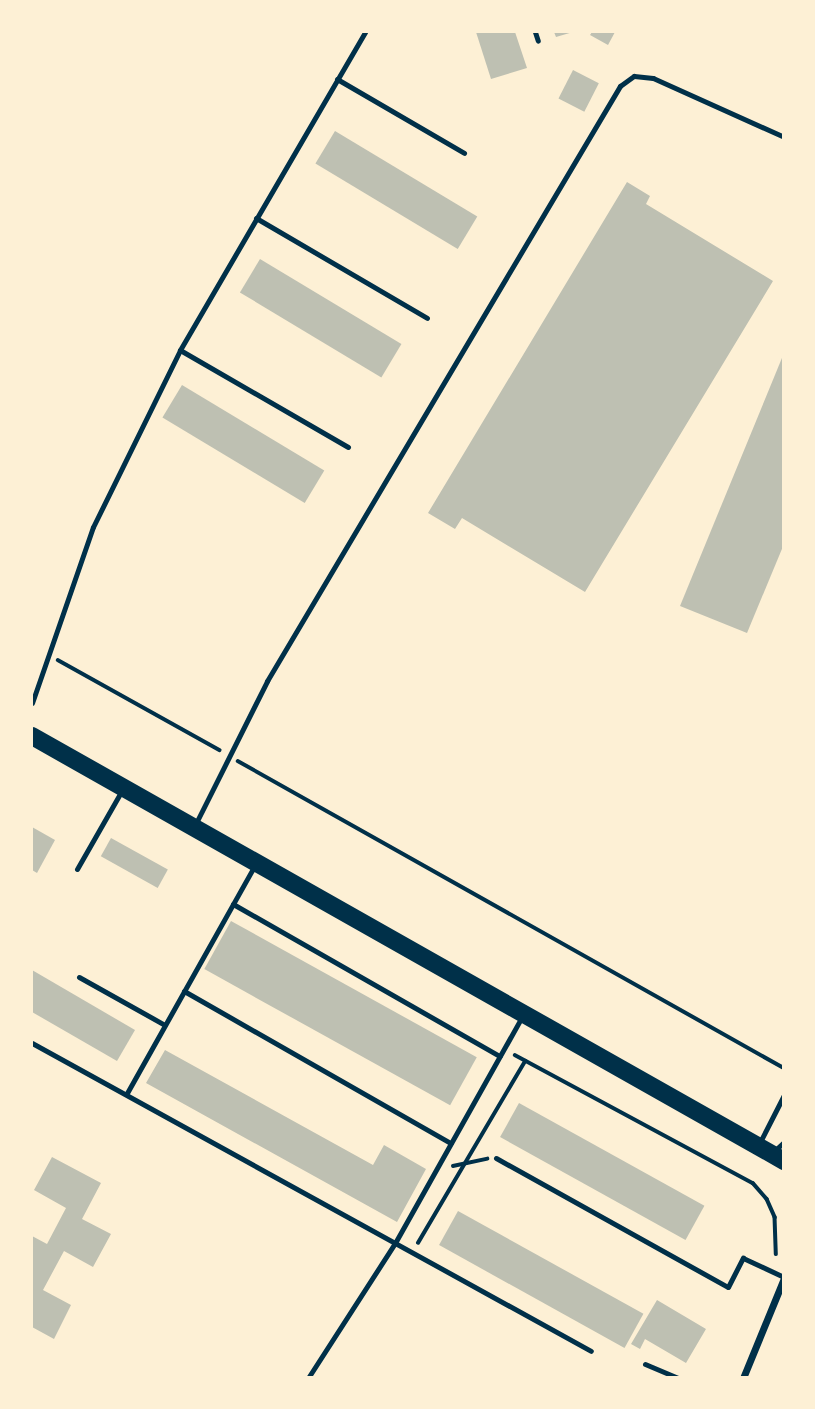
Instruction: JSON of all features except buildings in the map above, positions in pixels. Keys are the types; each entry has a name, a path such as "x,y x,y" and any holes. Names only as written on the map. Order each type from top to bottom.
{"main road":[{"path":"32,736 522,1017 774,1151"}],"street":[{"path":"743,1377 783,1278"}],"lane":[{"path":"32,703 93,527 180,350 365,32"},
{"path":"535,32 538,41"},
{"path":"192,829 267,681 620,86 634,76 653,78 783,137"},
{"path":"337,79 464,153"},
{"path":"256,218 427,318"},
{"path":"180,350 348,447"},
{"path":"77,869 123,789"},
{"path":"127,1093 256,864"},
{"path":"233,904 500,1056"},
{"path":"79,977 165,1025"},
{"path":"184,991 452,1143"},
{"path":"308,1377 395,1243 522,1017"},
{"path":"32,1043 591,1351"},
{"path":"774,1151 783,1095"},
{"path":"496,1158 728,1287 743,1258 783,1278"},
{"path":"645,1364 678,1377"}],"path":[{"path":"47,654 783,1068"},
{"path":"505,1048 753,1183 767,1199 775,1217 776,1254"},
{"path":"412,1252 525,1061"},
{"path":"437,1169 496,1158"}]}
